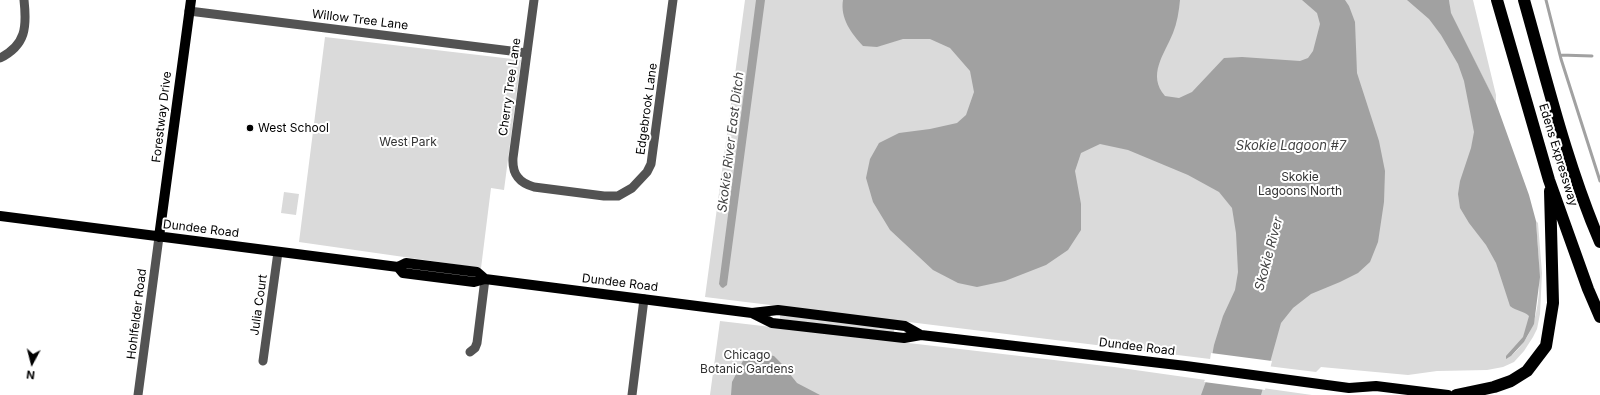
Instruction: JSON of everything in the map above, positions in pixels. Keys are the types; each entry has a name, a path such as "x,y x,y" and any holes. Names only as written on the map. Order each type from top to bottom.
{"highway":[{"name":"Edens Expressway","path":"1497,0 1550,180 1588,289 1600,317"},
{"name":"Edens Expressway","path":"1524,0 1566,146 1592,224 1600,242"},
{"path":"1456,395 1494,388 1511,381 1527,371 1546,346 1553,303 1550,180"},
{"path":"1592,224 1600,237"}],"main road":[{"name":"Forestway Drive","path":"159,237 191,0"},
{"name":"Dundee Road","path":"0,216 398,267 403,273 474,282 485,279 752,313 778,310 905,326 921,335 1186,366 1349,388 1376,386 1448,395"},
{"name":"Dundee Road","path":"1349,388 1368,395"}],"street":[{"path":"0,58 9,54 22,38 25,26 24,0"},
{"name":"Cherry Tree Lane","path":"516,177 512,165 534,0"},
{"name":"Edgebrook Lane","path":"516,177 526,185 534,187 604,196 618,196 626,193 641,180 651,164 653,154 673,0"},
{"name":"Willow Tree Lane","path":"189,11 527,54"},
{"name":"Hohlfelder Road","path":"138,395 159,237"},
{"name":"Julia Court","path":"263,361 278,252"},
{"path":"470,352 475,348 477,343 485,279"},
{"path":"632,395 644,299"}],"green space":[{"name":"Skokie Lagoons North","path":"745,0 1431,0 1488,99 1506,139 1533,218 1533,249 1535,263 1533,309 1526,337 1507,358 1519,348 1528,335 1534,321 1538,304 1539,270 1536,221 1538,223 1542,273 1540,314 1537,329 1524,351 1514,362 1503,367 1487,370 1437,371 1408,375 1321,367 1316,372 705,297"},
{"path":"1449,0 1473,0 1496,95 1496,103 1450,13"},
{"name":"West Park","path":"325,37 521,60 504,190 491,188 481,268 299,242"},
{"path":"284,192 299,194 296,215 281,213"},
{"path":"780,314 894,329 894,333 780,319"},
{"name":"Chicago Botanic Gardens","path":"720,321 1114,367 1312,395 710,395"}],"water":[{"path":"756,0 765,0 727,285 723,288 719,284"},
{"name":"Skokie Lagoon #7","path":"843,0 1180,0 1178,17 1157,73 1157,80 1165,96 1179,98 1192,92 1224,58 1242,57 1300,61 1308,58 1313,51 1320,24 1317,13 1302,0 1345,0 1355,22 1357,73 1379,141 1385,171 1384,202 1378,242 1370,262 1358,273 1311,294 1293,308 1281,323 1261,395 1201,395 1209,373 1214,345 1223,316 1235,290 1238,272 1236,233 1232,208 1219,192 1188,175 1128,150 1100,144 1081,153 1075,171 1081,204 1081,230 1068,250 1046,265 1005,281 977,287 958,283 933,270 890,230 873,202 866,178 870,159 879,143 899,133 930,129 957,123 966,115 974,92 970,71 950,48 930,39 903,39 877,47 863,46 847,25 843,13"},
{"path":"1407,0 1449,0 1451,13 1496,103 1529,195 1536,221 1540,277 1534,324 1524,342 1511,356 1506,359 1506,356 1523,337 1529,316 1510,306 1496,263 1486,245 1469,223 1460,208 1458,194 1460,181 1471,148 1474,132 1464,81 1458,64 1441,35 1429,19"},
{"path":"748,351 774,356 797,383 820,395 731,395 732,382"}],"pier":[{"path":"1211,353 1272,361 1265,390 1204,382 1208,373"}],"waterway":[{"path":"1546,0 1561,59 1600,181"},
{"path":"1560,55 1592,56"}],"place":[{"name":"West School","path":"250,128"}],"water label":[{"name":"Skokie River East Ditch","path":"731,142"},
{"name":"Skokie River","path":"1269,254"}]}
